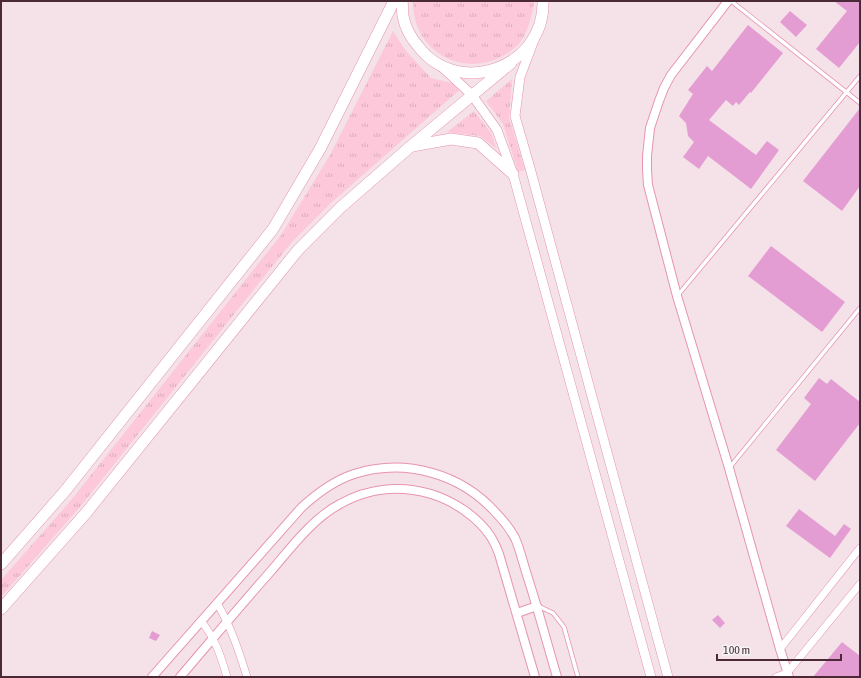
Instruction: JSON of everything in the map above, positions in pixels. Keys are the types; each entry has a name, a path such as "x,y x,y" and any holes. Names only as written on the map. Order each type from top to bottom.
{"main road":[{"path":"1,564 6,554 65,492 273,229 320,149 394,1"},
{"path":"402,1 403,17 411,37 424,54 442,67 472,95 497,130 513,174 651,677"},
{"path":"543,1 543,12 520,77 515,116 668,677"},
{"path":"1,609 86,512 298,250 342,207 411,146 525,51 536,35 552,1"},
{"path":"442,67 465,74 488,72 511,63"},
{"path":"411,146 450,139 478,143 513,174"}],"street":[{"path":"728,1 671,75 659,101 650,128 647,156 648,185 677,296 729,468 788,675"},
{"path":"152,677 301,508 316,494 334,483 353,475 373,470 394,468 415,469 455,481 473,492 489,505 503,521 515,538 537,606 557,677"},
{"path":"180,677 289,550 324,514 338,504 354,497 387,489 416,490 438,496 463,509 480,524 491,537 499,554 536,677"},
{"path":"780,649 860,548"},
{"path":"776,677 788,675 860,584"},
{"path":"217,603 227,621 247,677"},
{"path":"517,613 537,606"},
{"path":"201,621 214,639 227,677"}],"lane":[{"path":"731,1 860,104"},
{"path":"677,296 860,76"},
{"path":"729,468 860,308"},
{"path":"537,606 553,613 564,627 578,677"}],"green space":[{"path":"413,1 533,1 534,4 526,32 521,41 513,49 497,59 481,63 466,64 439,54 428,44 420,32 415,17"},
{"path":"393,31 406,51 431,78 464,86 331,203 291,243 80,507 1,597 1,580 72,499 281,235 330,155"},
{"path":"512,79 509,118 525,170 518,172 503,124 486,101"},
{"path":"474,111 491,133 497,149 480,136 447,132"}],"building":[{"path":"834,1 860,1 860,42 839,68 816,49 847,11"},
{"path":"790,11 807,25 796,37 780,22"},
{"path":"748,25 783,53 751,93 750,92 739,105 736,102 733,106 726,100 709,120 756,155 767,141 779,150 751,189 708,156 699,169 683,157 694,142 688,136 686,123 679,116 693,94 688,90 707,66 712,71"},
{"path":"860,108 860,186 842,211 803,181"},
{"path":"771,246 845,302 822,332 748,276"},
{"path":"819,378 827,384 831,379 860,402 860,423 815,481 776,450 811,404 804,398"},
{"path":"799,509 835,536 844,524 851,529 830,558 786,526"},
{"path":"718,615 725,623 720,628 712,620"},
{"path":"152,631 160,635 156,641 149,638"},
{"path":"842,642 860,656 860,677 813,677"}]}
